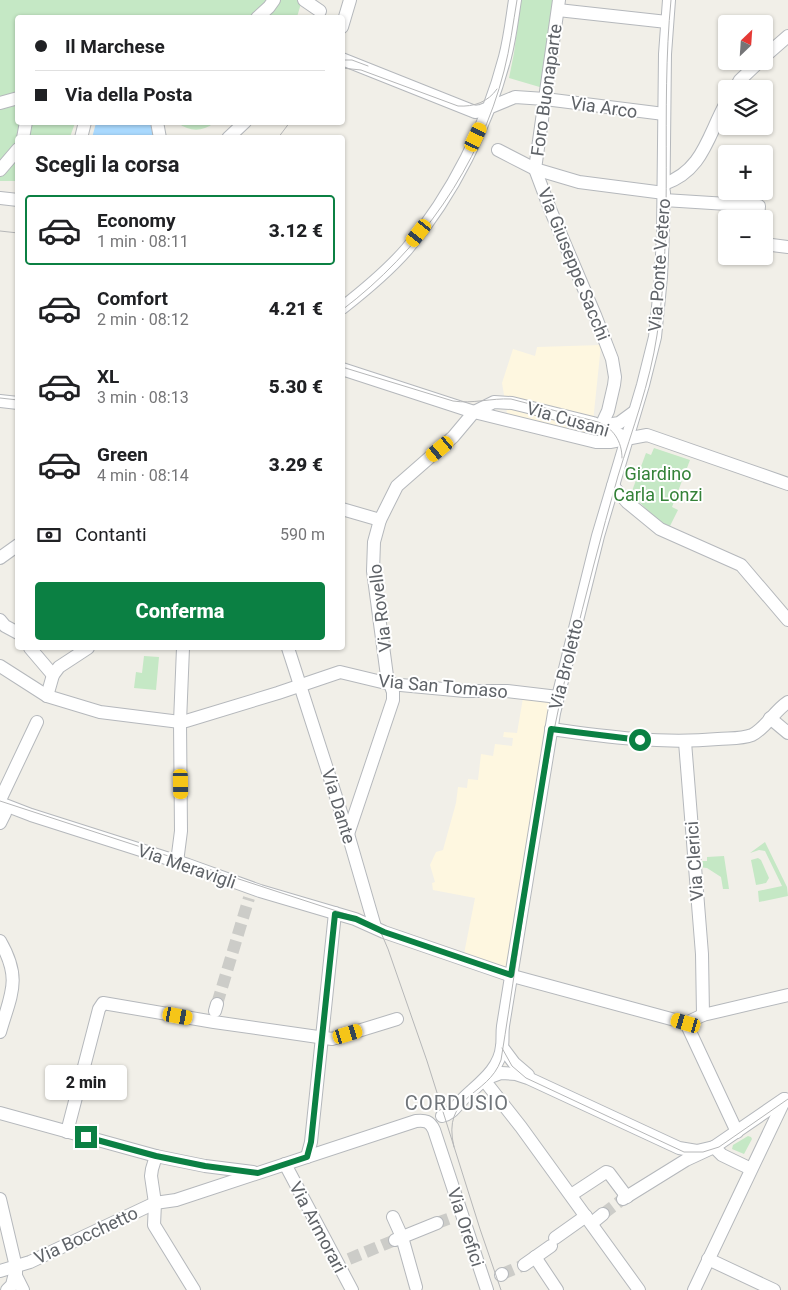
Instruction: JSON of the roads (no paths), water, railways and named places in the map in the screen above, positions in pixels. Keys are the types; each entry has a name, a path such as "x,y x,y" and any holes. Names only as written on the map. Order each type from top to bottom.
{"street":[{"path":"260,15 274,0"},
{"path":"304,0 321,10"},
{"path":"345,17 350,0"},
{"path":"345,306 368,287 406,250 435,213 459,171 490,107 510,36 515,0"},
{"name":"Via Ponte Vetero","path":"627,438 655,337 661,277 664,114 669,0"},
{"path":"558,5 667,22"},
{"name":"Foro Buonaparte","path":"498,150 535,169 558,5"},
{"path":"773,49 788,36"},
{"path":"345,60 475,112 515,97 500,76"},
{"path":"740,80 751,70"},
{"name":"Via Arco","path":"515,97 664,114"},
{"path":"0,103 15,99"},
{"path":"664,192 697,162 718,119"},
{"path":"231,135 242,125"},
{"path":"0,170 15,153"},
{"path":"535,169 579,182 759,206 759,210"},
{"name":"Via Giuseppe Sacchi","path":"535,169 612,359 615,377 614,385 608,410 601,426"},
{"path":"0,198 15,200"},
{"path":"773,245 788,246"},
{"name":"Via Cusani","path":"345,370 474,412 596,442 610,442 627,438"},
{"path":"0,401 15,403"},
{"name":"Via Cusani","path":"474,412 494,402 512,403 601,426 627,438"},
{"name":"Via Rovello","path":"348,834 393,700 387,676 373,571 374,542 380,520 397,486 453,437 474,412"},
{"path":"601,426 619,423 634,412"},
{"path":"627,438 647,435 788,484"},
{"name":"Via Broletto","path":"484,1080 495,1065 502,1045 511,975 551,729 558,697 598,536 627,438"},
{"path":"613,486 627,502 660,529 741,565 788,620"},
{"path":"345,510 380,520"},
{"path":"0,558 15,547"},
{"path":"2,625 15,632"},
{"path":"32,650 53,675"},
{"path":"47,696 53,675 59,667 85,650"},
{"path":"177,862 181,831 184,650"},
{"name":"Via Dante","path":"289,650 348,834 375,927"},
{"path":"0,666 47,696 100,712 183,722 301,685"},
{"name":"Via San Tomaso","path":"301,685 340,672 390,684 465,691 507,691 558,697"},
{"path":"551,729 624,739 685,742 744,737 758,730 777,709 788,702"},
{"path":"770,718 788,733"},
{"path":"0,823 5,813 0,802 37,722"},
{"name":"Via Clerici","path":"685,742 702,954 703,1015"},
{"name":"Via Meravigli","path":"0,802 31,815 260,891 356,919 384,932 511,975 686,1023"},
{"path":"307,1157 311,1142 335,914"},
{"path":"0,942 14,976 0,1032"},
{"path":"737,1132 686,1023 703,1015 788,995"},
{"path":"67,1132 99,1009 103,1003 214,1022 332,1039 396,1019"},
{"path":"502,1045 521,1070 543,1084"},
{"path":"437,1120 454,1110 484,1080 494,1075 510,1073 543,1084 679,1148 697,1151 714,1147"},
{"path":"484,1080 589,1219 639,1290"},
{"path":"571,1195 606,1172 609,1173 625,1198 686,1160 714,1147 786,1098"},
{"path":"694,1290 786,1098"},
{"path":"0,1113 156,1156 205,1166 258,1173"},
{"name":"Via Bocchetto","path":"0,1271 16,1267 155,1203 176,1200 416,1121 437,1120"},
{"name":"Via Orefici","path":"437,1120 456,1216 487,1290"},
{"path":"714,1147 722,1155 751,1169"},
{"path":"156,1156 151,1176 155,1203 154,1225 194,1290"},
{"name":"Via Armorari","path":"285,1164 343,1261 352,1290"},
{"path":"0,1199 16,1267 16,1276 23,1290"},
{"path":"558,1290 530,1261 553,1242 589,1219 603,1214"},
{"path":"393,1217 398,1239 416,1288"},
{"path":"398,1239 437,1223"},
{"path":"708,1259 774,1290"},
{"path":"7,1290 12,1285 16,1267"}],"water":[{"path":"95,125 151,125 153,135 93,135"}],"tunnel":[{"path":"217,1004 249,898"},
{"path":"603,1214 623,1199"},
{"path":"437,1223 451,1218"},
{"path":"349,1259 395,1240"},
{"path":"502,1274 524,1265"}],"tram line":[{"path":"345,308 397,261 421,234 463,173 480,140 504,71 517,0"},
{"path":"454,1147 452,1130 454,1116 460,1106 495,1072 501,1060 540,806 559,704 606,520 654,353 665,252 667,84 671,0"},
{"path":"345,60 352,60 368,66"},
{"path":"345,68 361,70 458,106 470,106 480,103 497,89"},
{"path":"280,135 288,125"},
{"path":"0,231 15,233"},
{"path":"345,368 453,401 468,402 511,399 598,422 616,436 622,452 622,458"},
{"path":"0,398 15,400"},
{"path":"0,801 355,917 376,928 382,935 388,949 427,1061 501,1290"},
{"path":"502,1048 512,1066 526,1078 684,1152 703,1152 719,1147 788,1099"}],"district":[{"name":"CORDUSIO","path":"457,1103"}],"park label":[{"name":"Giardino Carla Lonzi","path":"658,483"}]}
